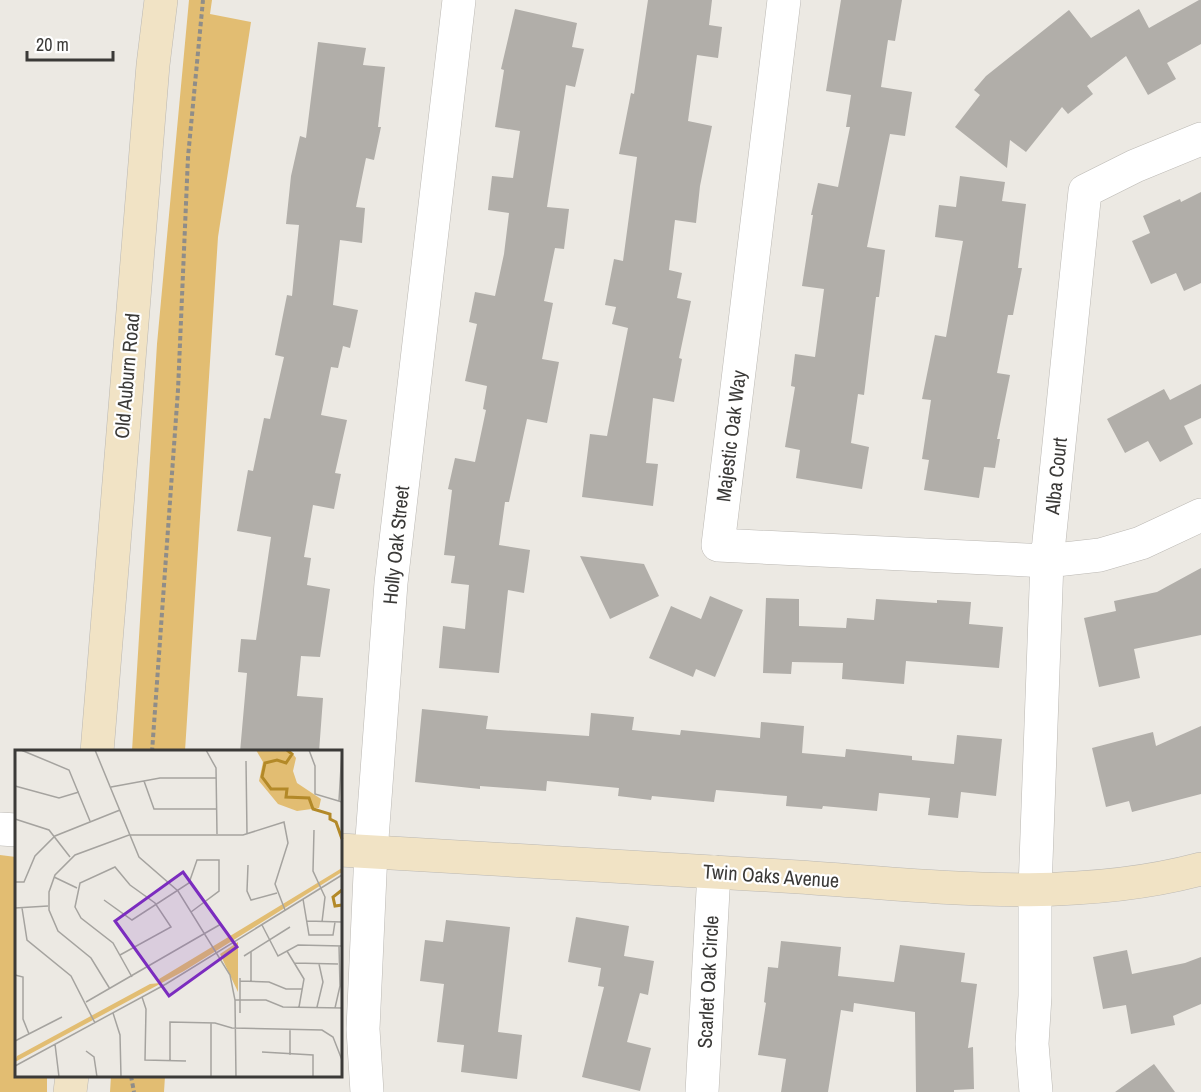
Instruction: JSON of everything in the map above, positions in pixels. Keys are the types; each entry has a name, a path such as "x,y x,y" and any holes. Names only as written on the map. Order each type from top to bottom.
{"street":[{"name":"Old Auburn Road","path":"97,750 152,76 161,0"},
{"name":"Holly Oak Street","path":"367,1092 356,851 391,583 459,0"},
{"name":"Majestic Oak Way","path":"784,0 718,545 1047,561"},
{"name":"Alba Court","path":"1035,889 1047,561 1085,191 1135,166 1201,139"},
{"path":"1047,561 1100,555 1141,543 1201,515"},
{"path":"0,829 15,830"},
{"name":"Twin Oaks Avenue","path":"356,851 992,890 1119,884 1201,869"},
{"name":"Scarlet Oak Circle","path":"702,1092 714,872"},
{"path":"1035,889 1035,996 1032,1044 1036,1092"},
{"path":"70,1092 72,1077"}],"path":[{"path":"152,750 178,390 188,157 203,0"},
{"path":"131,1077 134,1092"}],"shaded area":[{"path":"189,0 212,0 210,14 251,22 218,237 185,750 132,750 157,344"},
{"path":"0,855 15,857 15,1077 47,1077 47,1092 0,1092"},
{"path":"111,1077 165,1077 164,1092 110,1092"}],"building":[{"path":"648,0 712,0 709,25 722,27 718,58 697,55 688,121 712,126 700,186 696,223 675,220 669,270 682,273 677,298 691,301 679,358 682,359 674,402 653,398 646,463 658,464 653,506 582,497 590,434 607,436 628,328 612,324 616,307 605,305 614,259 623,261 637,157 619,154 631,93 634,94"},
{"path":"841,0 902,0 895,41 888,40 881,87 912,92 905,136 890,134 867,247 885,250 879,297 876,297 864,395 858,394 851,443 869,447 862,489 796,478 800,450 785,447 795,387 791,386 795,354 815,357 824,289 802,286 813,215 811,215 818,183 838,187 850,127 846,127 851,95 826,91"},
{"path":"1201,0 1201,44 1167,63 1176,79 1148,95 1126,56 1087,86 1093,94 1068,114 1062,107 1026,152 1010,140 1007,168 955,127 980,95 974,90 986,76 1069,10 1091,38 1139,9 1149,28"},
{"path":"515,9 577,23 572,47 584,49 575,87 566,85 547,207 569,209 564,249 555,248 544,301 553,303 542,359 559,362 547,423 527,419 509,502 505,502 499,545 530,550 524,593 508,590 499,673 439,668 443,626 465,629 469,585 451,583 455,556 444,555 452,490 448,489 455,458 475,462 486,410 483,409 487,386 465,381 477,324 469,322 475,292 495,296 504,254 509,213 488,210 492,176 513,178 520,131 495,127 504,70 501,69"},
{"path":"318,42 366,48 363,65 385,67 378,127 381,127 374,160 366,158 356,207 365,208 362,243 340,240 333,305 358,310 350,348 343,346 338,368 331,367 321,415 347,420 335,473 341,474 334,509 313,505 304,557 311,558 307,585 330,589 320,657 301,656 297,696 323,698 319,750 240,750 247,673 238,672 241,639 256,640 271,537 237,531 248,470 253,471 264,418 270,419 284,357 275,355 287,295 292,296 299,225 286,224 291,176 300,136 306,138"},
{"path":"960,176 1005,182 1002,201 1026,204 1018,268 1022,268 1013,315 1008,315 997,373 1010,375 997,439 1000,439 995,468 984,467 979,498 924,490 929,460 922,459 931,400 922,399 935,335 946,337 963,241 935,237 939,205 956,207"},
{"path":"1201,192 1201,283 1184,291 1176,273 1151,284 1132,241 1150,233 1143,216"},
{"path":"1201,384 1201,418 1184,426 1193,444 1160,462 1148,441 1125,453 1107,419 1164,389 1170,400"},
{"path":"580,556 644,564 659,596 610,619"},
{"path":"1201,568 1201,635 1134,649 1140,678 1099,687 1084,618 1116,611 1114,601 1157,592"},
{"path":"710,596 743,610 715,677 696,669 693,677 649,658 671,606 701,619"},
{"path":"766,598 799,599 799,626 846,628 847,618 874,620 876,599 937,603 937,600 971,602 969,624 1003,627 999,668 906,661 904,684 842,679 843,663 792,662 791,674 763,673"},
{"path":"422,709 488,716 486,729 589,736 591,713 634,717 632,730 680,735 681,730 760,738 761,722 804,726 802,753 845,757 846,749 912,756 912,760 954,764 957,735 1002,739 996,796 961,792 958,818 928,815 930,798 879,793 877,811 823,806 822,809 786,806 787,796 716,790 714,802 652,796 651,800 618,796 619,788 547,781 546,791 480,786 480,789 415,782"},
{"path":"1201,726 1201,794 1132,812 1129,801 1106,807 1092,748 1153,732 1156,746"},
{"path":"576,917 629,926 624,956 654,961 648,995 640,993 627,1042 651,1048 640,1091 582,1077 604,987 598,986 601,968 568,962"},
{"path":"446,920 510,927 498,1032 522,1035 517,1079 461,1072 464,1045 437,1042 444,984 420,981 425,940 443,942"},
{"path":"781,941 841,947 838,976 894,982 900,945 965,953 961,982 977,984 968,1048 973,1047 974,1089 954,1090 954,1092 916,1092 915,1012 854,1003 853,1012 841,1010 828,1092 781,1092 786,1059 758,1055 766,1003 764,1002 768,967 778,968"},
{"path":"1127,950 1132,974 1185,963 1201,957 1201,1004 1173,1016 1175,1025 1131,1034 1126,1005 1103,1009 1093,957"},
{"path":"1154,1064 1175,1092 1115,1092"}]}
